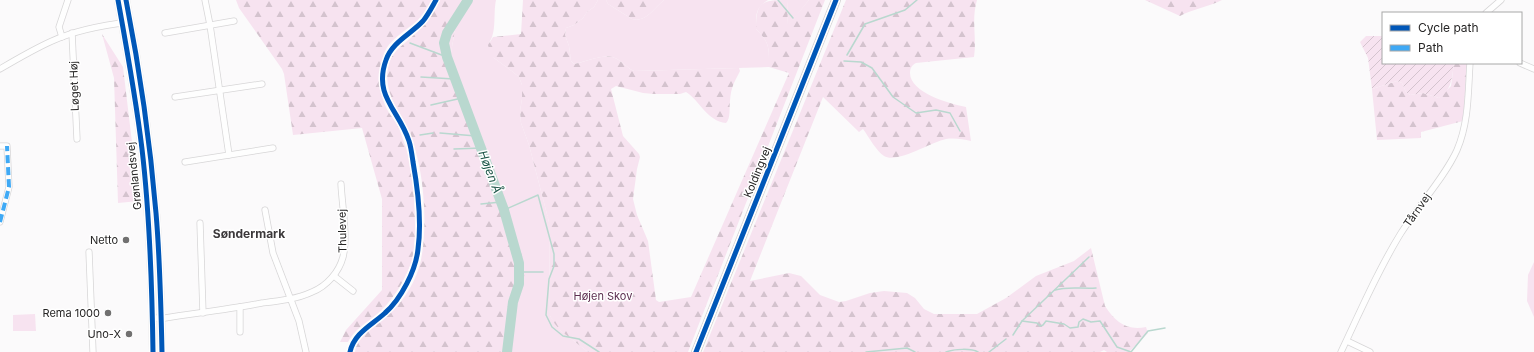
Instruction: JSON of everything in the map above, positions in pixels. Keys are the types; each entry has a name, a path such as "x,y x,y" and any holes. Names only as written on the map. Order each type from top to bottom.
{"main road":[{"name":"Koldingvej","path":"696,352 836,0"}],"street":[{"path":"62,37 59,27 68,0"},
{"name":"Grønlandsvej","path":"118,0 133,85 142,151 148,215 153,318 153,352"},
{"name":"Grønlandsvej","path":"126,0 142,84 152,164 157,222 162,352"},
{"path":"205,0 210,25 228,156"},
{"path":"350,352 353,342 358,334 386,312 396,300 410,277 415,264 418,249 419,205 410,142 385,95 383,71 390,50 424,20 436,0"},
{"path":"1487,12 1501,0"},
{"path":"165,33 234,21"},
{"path":"0,69 19,58 72,33 130,22"},
{"name":"Løget Høj","path":"72,33 77,139"},
{"name":"Tårnvej","path":"1342,352 1384,263 1401,233 1450,164 1458,149 1465,127 1468,110 1470,64"},
{"path":"1522,64 1534,69"},
{"path":"175,97 262,84"},
{"path":"0,146 7,146 9,187 0,222"},
{"path":"185,162 273,148"},
{"name":"Thulevej","path":"153,318 204,313 290,299 313,292 325,285 334,276 340,265 344,248 341,184"},
{"path":"265,210 273,253 299,321 306,352"},
{"path":"200,223 204,313"},
{"path":"89,252 93,352"},
{"path":"334,276 353,291"},
{"path":"240,307 240,332"},
{"path":"1347,341 1370,352"}],"green space":[{"path":"236,0 432,0 418,20 388,46 381,63 380,75 380,87 383,99 388,111 399,128 411,170 415,238 411,263 405,277 392,298 382,310 357,330 348,342 340,342 346,330 382,290 382,199 362,128 293,135 282,69 239,8"},
{"path":"440,0 465,0 458,13 450,58 481,135 508,211 526,269 513,320 510,352 355,352 360,339 392,311 406,295 421,261 424,242 424,201 421,173 415,149 391,97 387,75 389,63 393,54 422,26 432,14"},
{"path":"465,0 496,0 494,28 489,43 494,58 519,77 522,85 520,111 521,123 529,145 549,222 550,316 561,331 588,352 510,352 513,320 508,211 481,135 450,58 458,13"},
{"name":"Højen Skov","path":"523,0 598,0 594,7 587,12 583,18 574,25 566,28 565,35 569,46 571,61 574,64 594,58 611,57 620,61 634,71 739,68 740,71 731,92 729,116 726,123 714,119 686,92 680,94 654,94 643,93 616,86 611,89 623,136 640,157 633,199 637,215 648,241 656,300 659,302 691,297 789,73 769,67 768,46 764,38 756,29 757,13 759,8 766,2 787,0 788,25 809,0 825,0 688,352 588,352 561,331 550,316 549,222 529,145 521,123 520,111 522,85 519,77 494,58 490,53 488,45 493,37 521,34"},
{"path":"598,0 606,0 608,4 632,19 637,20 646,17 664,0 768,0 758,9 756,29 764,38 768,46 769,67 634,71 618,59 611,57 594,58 574,64 571,61 569,46 565,35 566,28 574,25 583,18 587,12 594,7"},
{"path":"606,0 664,0 646,17 637,20 632,19 608,4"},
{"path":"787,0 809,0 788,26"},
{"path":"846,0 977,0 974,15 974,57 916,63 910,70 912,80 924,92 942,100 966,107 971,141 946,139 914,152 890,158 881,154 863,129 859,132 823,97 750,281 789,273 801,276 820,295 839,302 870,293 884,291 907,293 915,298 924,309 934,314 977,314 1006,298 1036,276 1074,261 1091,248 1105,306 1109,312 1122,324 1133,328 1146,327 1148,333 1129,352 1107,352 1104,350 1100,352 703,352"},
{"path":"1145,0 1222,0 1180,16"},
{"path":"102,34 123,67 139,201 118,203 114,78"},
{"path":"1366,36 1382,36 1382,64 1454,64 1451,83 1447,91 1439,98 1423,93 1410,95 1406,92 1402,83 1397,81 1372,89 1368,58 1360,42"},
{"path":"1454,64 1467,64 1463,121 1421,132 1421,138 1377,140 1372,89 1397,81 1402,83 1406,92 1410,95 1423,93 1439,98 1451,86"},
{"path":"1534,262 1534,317 1527,301 1528,275"},
{"path":"35,314 36,331 13,331 13,315"}],"waterway":[{"name":"Højen Å","path":"468,0 447,33 444,43 447,57 504,210 519,263 519,284 513,302 507,352"},
{"path":"778,0 793,18"},
{"path":"847,55 865,24 905,10 917,0"},
{"path":"410,43 447,57"},
{"path":"844,61 861,62 872,68 893,97 916,113 936,110 950,113 960,131"},
{"path":"421,77 454,79"},
{"path":"431,105 462,98"},
{"path":"420,135 433,133"},
{"path":"440,133 476,136"},
{"path":"454,149 481,148"},
{"path":"504,210 538,195 554,254 554,266 549,279 546,315 552,327 563,336 579,339 599,352"},
{"path":"481,204 501,202"},
{"path":"1013,335 1022,321 1089,257"},
{"path":"519,272 543,272"},
{"path":"1055,290 1070,288 1096,288"},
{"path":"1022,321 1037,323 1040,326 1046,321 1064,324 1070,328 1078,327 1079,322 1083,319 1091,322 1100,321 1117,347 1131,352 1148,331 1165,328"},
{"path":"989,352 1006,339"},
{"path":"866,352 907,348 915,352"},
{"path":"946,352 962,349 978,352"}],"marked path":[{"path":"0,222 9,187 7,146"}],"cycle path":[{"path":"118,0 140,130 145,174 150,250 153,352"},
{"path":"126,0 144,106 154,186 162,352"},
{"path":"350,352 352,345 359,334 385,313 397,300 407,284 417,257 419,238 418,194 411,151 405,130 385,93 383,73 386,60 393,48 423,21 436,0"},
{"path":"696,352 836,0"}],"place":[{"name":"Netto","path":"126,240"},
{"name":"Rema 1000","path":"108,313"},
{"name":"Uno-X","path":"129,334"}],"district":[{"name":"Søndermark","path":"249,234"}]}
